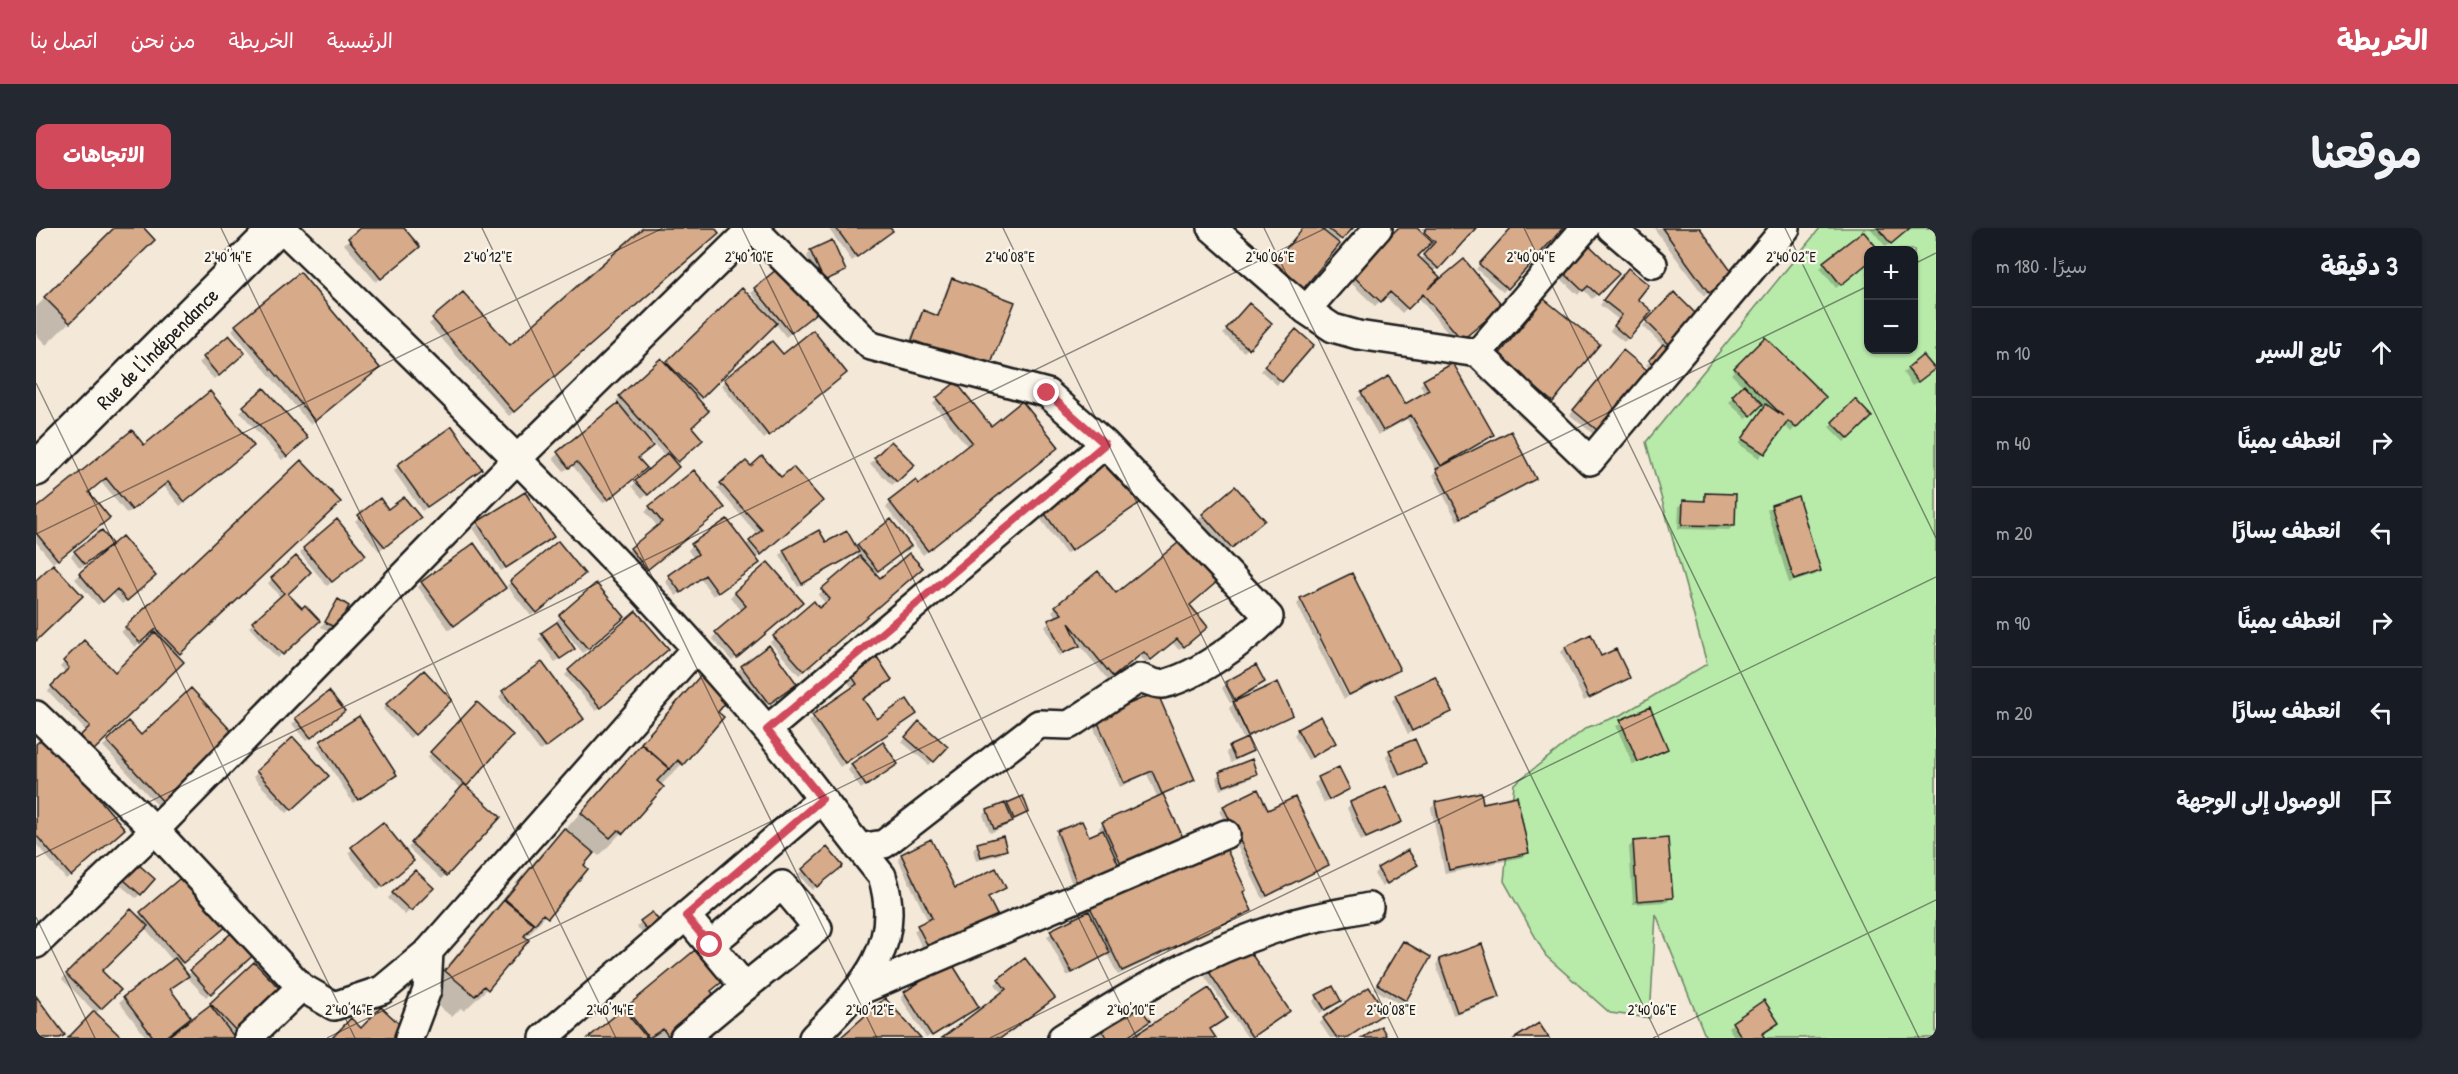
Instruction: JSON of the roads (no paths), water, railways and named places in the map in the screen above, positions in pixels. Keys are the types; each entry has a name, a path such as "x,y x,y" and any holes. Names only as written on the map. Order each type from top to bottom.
{"main road":[{"name":"Rue de l'Indépendance","path":"36,469 277,228"}],"street":[{"path":"282,228 518,458 695,649 767,730 882,876 890,900 889,925 880,956 859,991 813,1038"},
{"path":"36,944 155,830 518,458 752,228 871,346 1047,393 1105,444 1269,616 1242,644 1187,674 1161,685 1140,678 1069,725 1039,724 884,844 859,848"},
{"path":"1212,228 1306,310 1333,328 1358,335 1478,353 1590,461 1786,228"},
{"path":"1306,310 1378,228"},
{"path":"1478,353 1585,228"},
{"path":"1611,228 1653,264"},
{"path":"767,730 1105,444"},
{"path":"36,715 155,830 301,987 334,1006 382,990 429,951 695,649"},
{"path":"544,1038 822,799"},
{"path":"859,991 1226,834"},
{"path":"684,1038 818,928 782,885 710,945"},
{"path":"1062,1038 1120,1001 1212,952 1288,924 1369,907"},
{"path":"686,916 746,987"},
{"path":"409,1038 427,990 429,951"},
{"path":"248,1038 301,987"}]}
